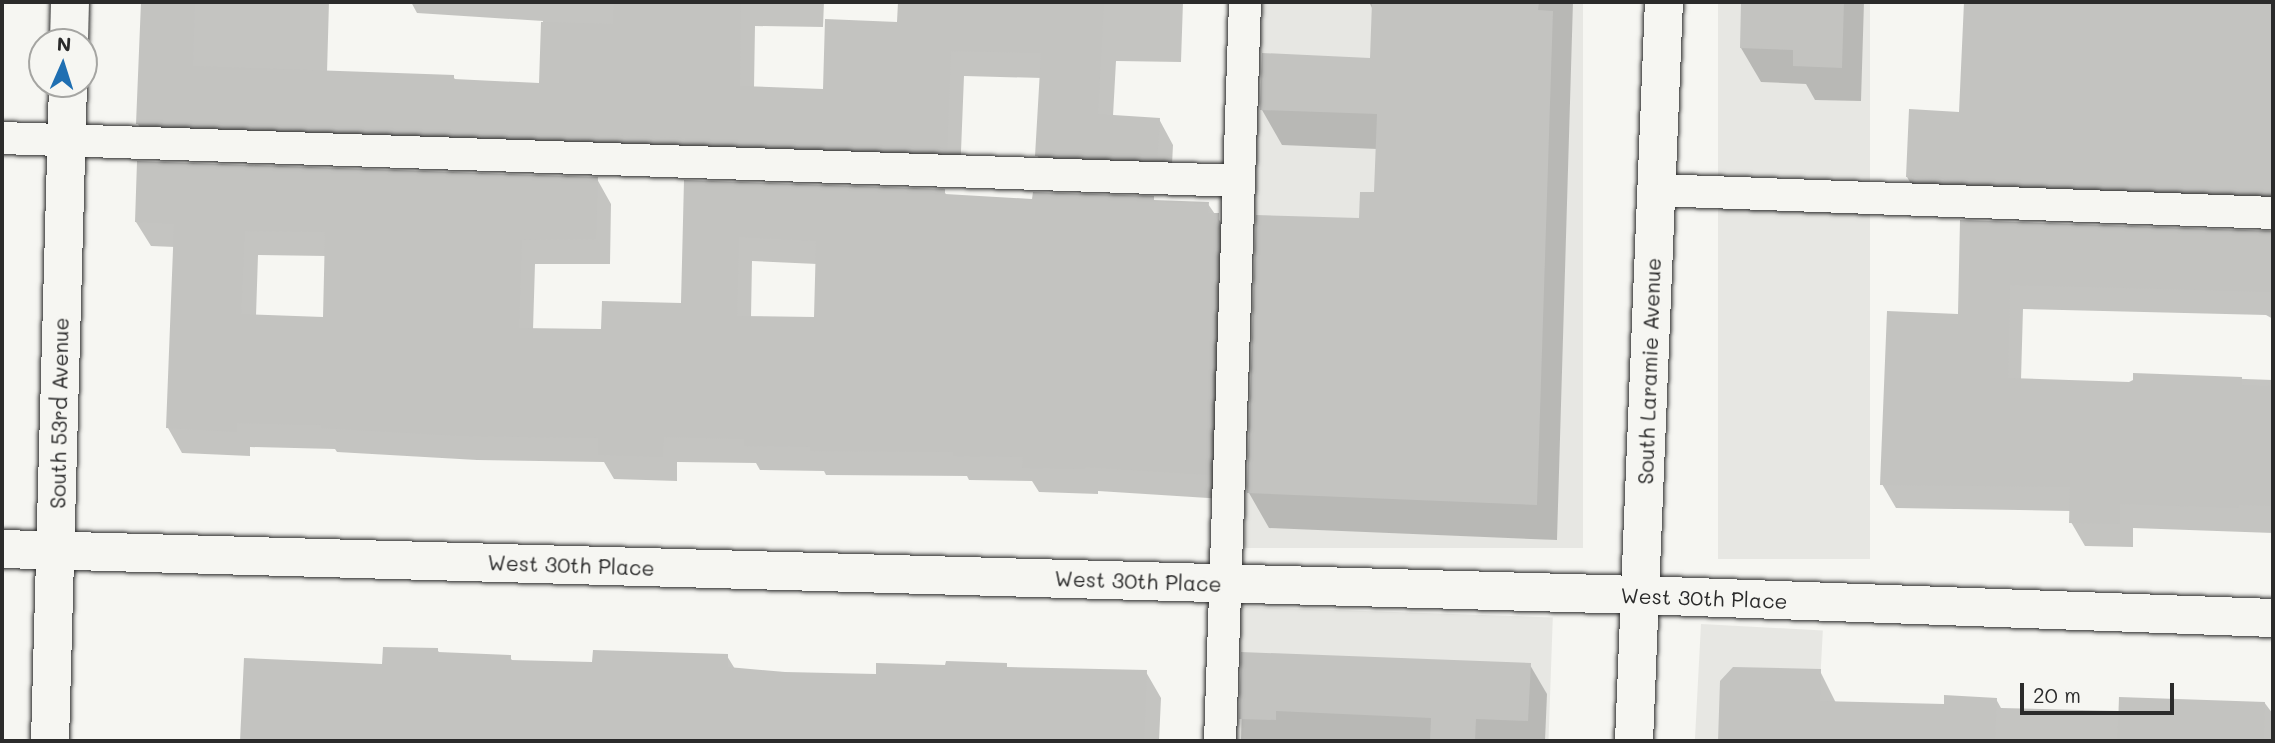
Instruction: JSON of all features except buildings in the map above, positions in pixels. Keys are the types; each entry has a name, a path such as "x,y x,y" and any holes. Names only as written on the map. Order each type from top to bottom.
{"street":[{"path":"69,28 70,2"},
{"name":"South Laramie Avenue","path":"1634,741 1664,2"},
{"name":"South 53rd Avenue","path":"50,741 68,98"},
{"name":"West 30th Place","path":"2,549 1640,595 2273,618"}],"lane":[{"path":"1220,741 1245,2"},
{"path":"2,138 1239,181"},
{"path":"1656,190 2273,213"}],"shaded area":[{"path":"1245,2 1583,2 1583,548 1245,548"},
{"path":"1718,2 1870,2 1870,559 1718,559"},
{"path":"1223,606 1553,618 1548,741 1218,741"},
{"path":"1701,624 1823,630 1817,741 1695,741"}]}
